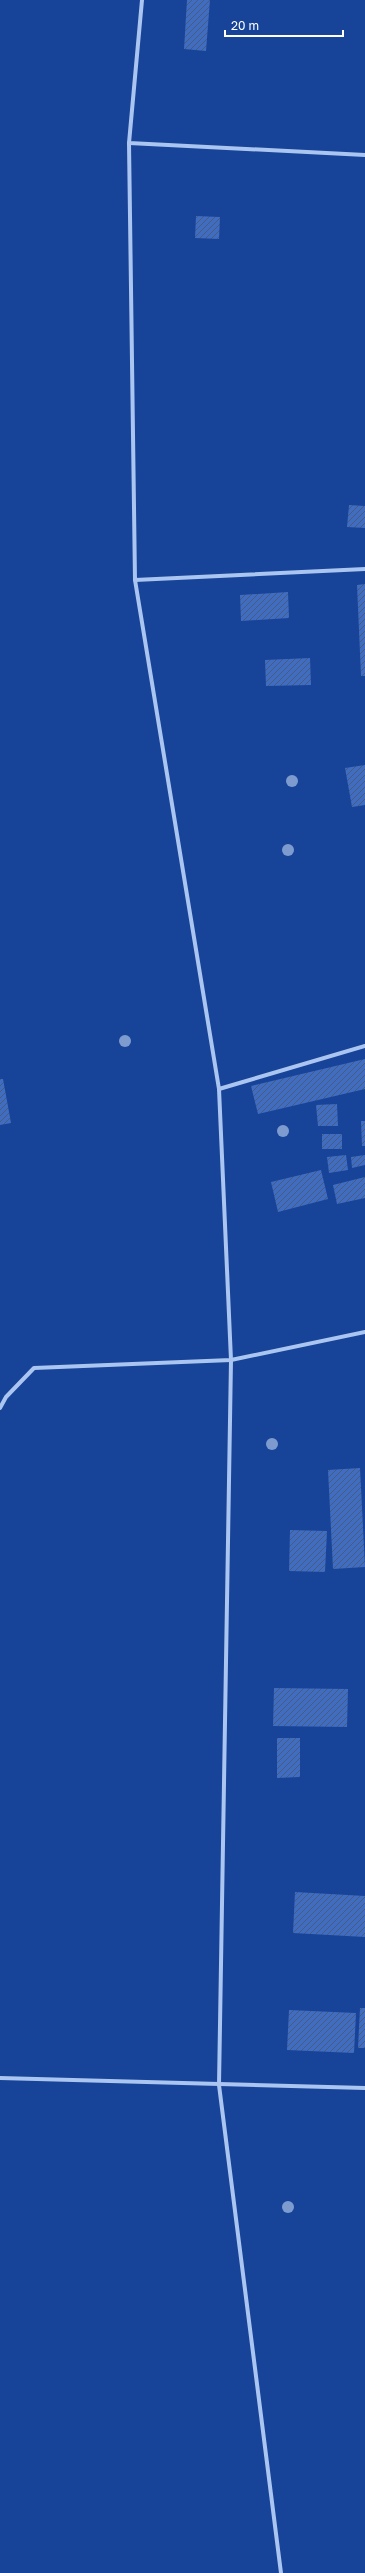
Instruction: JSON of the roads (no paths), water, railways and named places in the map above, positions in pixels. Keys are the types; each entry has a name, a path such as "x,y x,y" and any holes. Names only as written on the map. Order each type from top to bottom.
{"street":[{"path":"142,0 129,143 135,580 219,1089 231,1360 219,2085 281,2573"},
{"path":"129,143 365,155"},
{"path":"135,580 365,569"},
{"path":"219,1089 365,1046"},
{"path":"0,1408 6,1396 34,1368 231,1360 365,1332"},
{"path":"0,2078 365,2088"}]}
